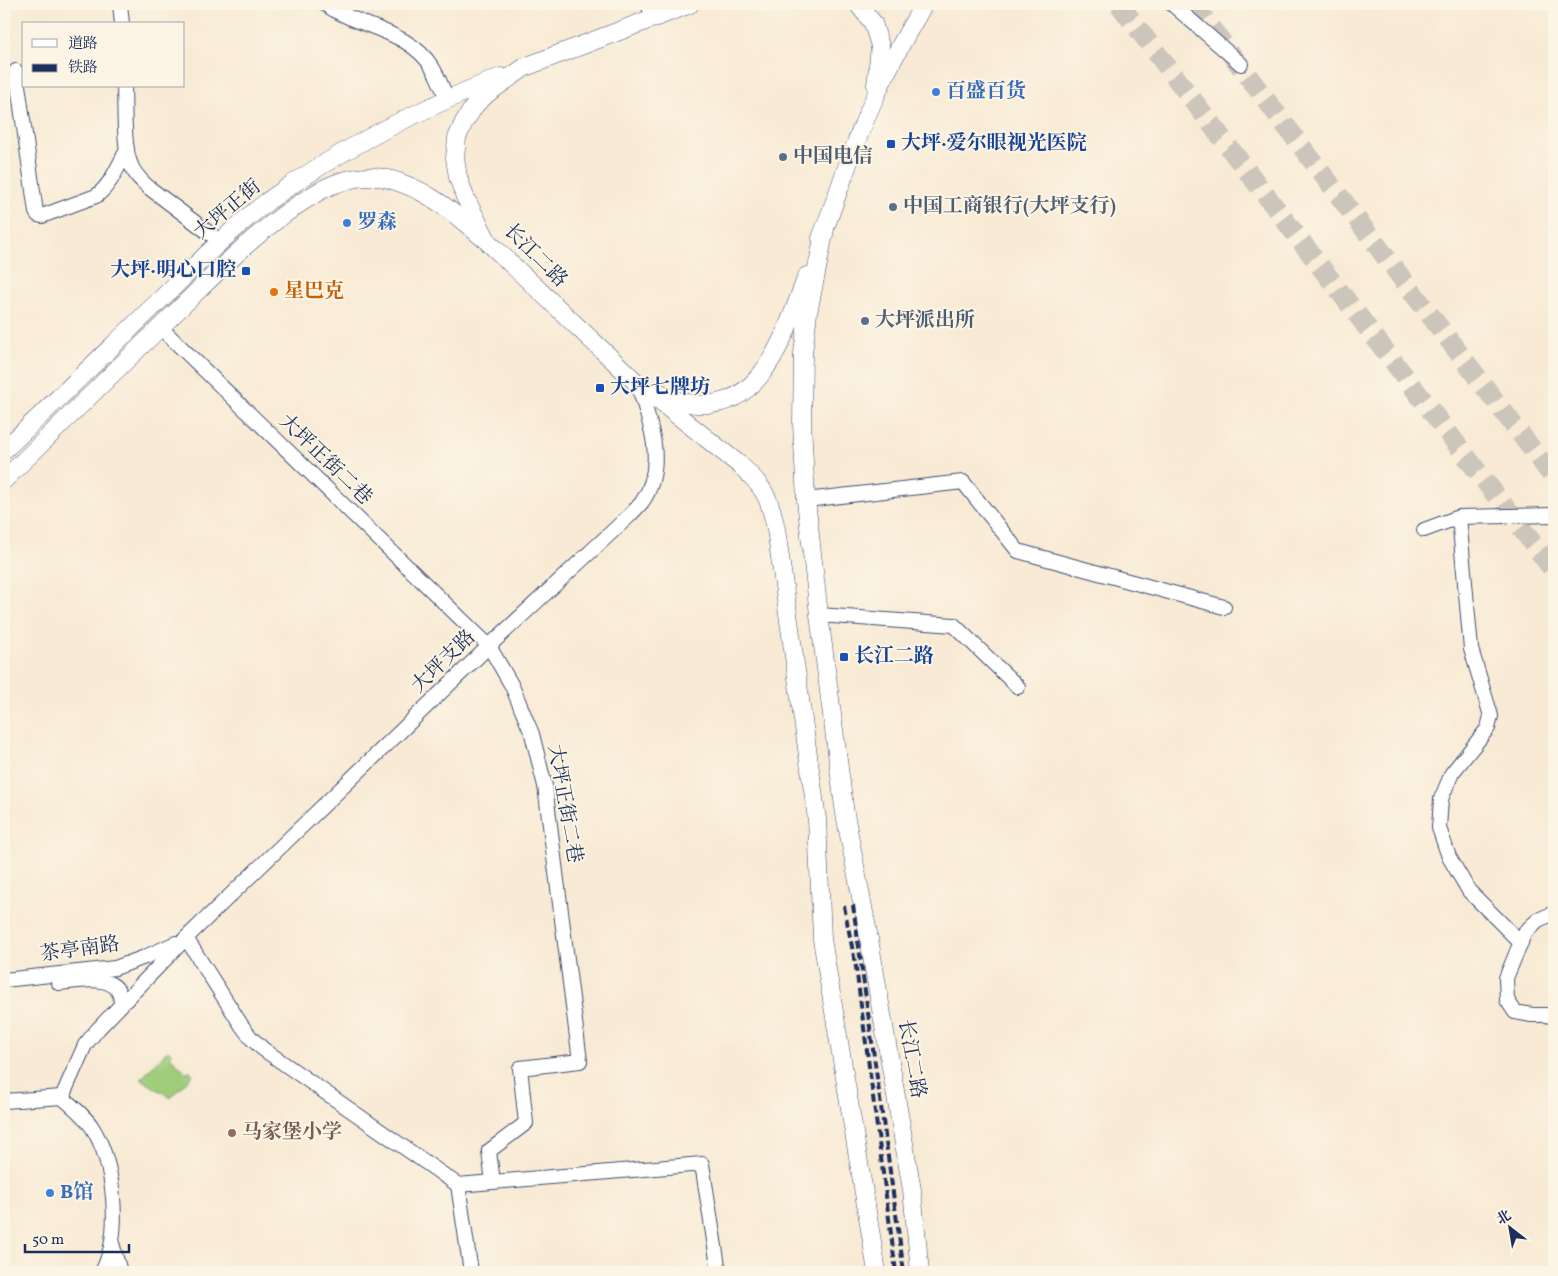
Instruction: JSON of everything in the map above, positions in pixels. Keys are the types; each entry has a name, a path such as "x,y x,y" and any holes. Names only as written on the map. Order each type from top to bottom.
{"main road":[{"name":"长江二路","path":"690,4 651,11 525,67 488,93 475,105 464,122 458,138 455,158 458,177 488,242 636,384 741,466 766,492 776,529 817,819 822,939 877,1272"},
{"name":"长江二路","path":"858,4 873,23 880,46 875,96"},
{"name":"长江二路","path":"636,384 681,402 710,405 727,400 742,392 757,380 768,366 781,343 875,96 903,40 924,4"},
{"name":"大坪正街","path":"4,450 221,242 267,202 303,177 376,134 447,98 525,67"},
{"name":"大坪正街","path":"4,480 234,255 292,208 339,182 358,177 377,177 414,187 444,205 488,242"},
{"name":"长江二路","path":"825,229 808,313 803,354 802,424 806,500 845,814 868,933 908,1171 920,1272"}],"street":[{"path":"120,4 122,22"},
{"path":"325,4 335,11 404,40 427,60 433,68 447,98"},
{"path":"1172,4 1240,64"},
{"path":"16,71 36,212 38,215 42,216 102,192 127,150"},
{"path":"124,88 127,150 130,165 137,177 221,242"},
{"name":"大坪正街二巷","path":"160,327 489,646 512,686 532,734 545,786 580,1061 520,1068 526,1123 489,1151 493,1182"},
{"name":"大坪支路","path":"62,1097 85,1045 98,1029 186,938 489,646 622,523 642,502 650,485 655,448 649,416 636,384"},
{"path":"806,500 963,482 1018,551 1224,607"},
{"path":"1424,530 1458,517 1554,515"},
{"path":"1458,517 1471,650 1491,716 1488,728 1452,773 1441,799 1439,828 1449,857 1469,891 1521,943"},
{"path":"819,615 954,625 1018,687"},
{"path":"1554,913 1538,920 1525,932 1506,978 1507,1000 1515,1012 1554,1017"},
{"path":"186,938 242,1026 263,1049 458,1185 702,1164 719,1272"},
{"name":"茶亭南路","path":"5,980 115,968 145,957 186,938"},
{"path":"5,980 40,985 97,980 113,985 118,990 121,996 121,1005"},
{"path":"4,1101 62,1097 91,1126 103,1148 109,1170 113,1206 112,1243 120,1272"},
{"path":"458,1185 470,1272"},
{"path":"102,1272 112,1243"}],"green space":[{"path":"168,1050 172,1054 170,1057 187,1073 189,1070 193,1074 171,1098 141,1079"}],"tunnel":[{"path":"1119,4 1554,571"},
{"path":"1193,4 1554,478"}],"railway":[{"path":"853,905 904,1272"},
{"path":"844,906 856,967 896,1272"}],"place":[{"name":"百盛百货","path":"936,92"},
{"name":"大坪‧爱尔眼视光医院","path":"891,144"},
{"name":"中国电信","path":"783,157"},
{"name":"中国工商银行(大坪支行)","path":"893,207"},
{"name":"罗森","path":"347,223"},
{"name":"大坪‧明心口腔","path":"246,271"},
{"name":"星巴克","path":"274,292"},
{"name":"大坪派出所","path":"865,321"},
{"name":"大坪七牌坊","path":"600,388"},
{"name":"长江二路","path":"844,657"},
{"name":"马家堡小学","path":"232,1133"},
{"name":"B馆","path":"50,1193"}]}
